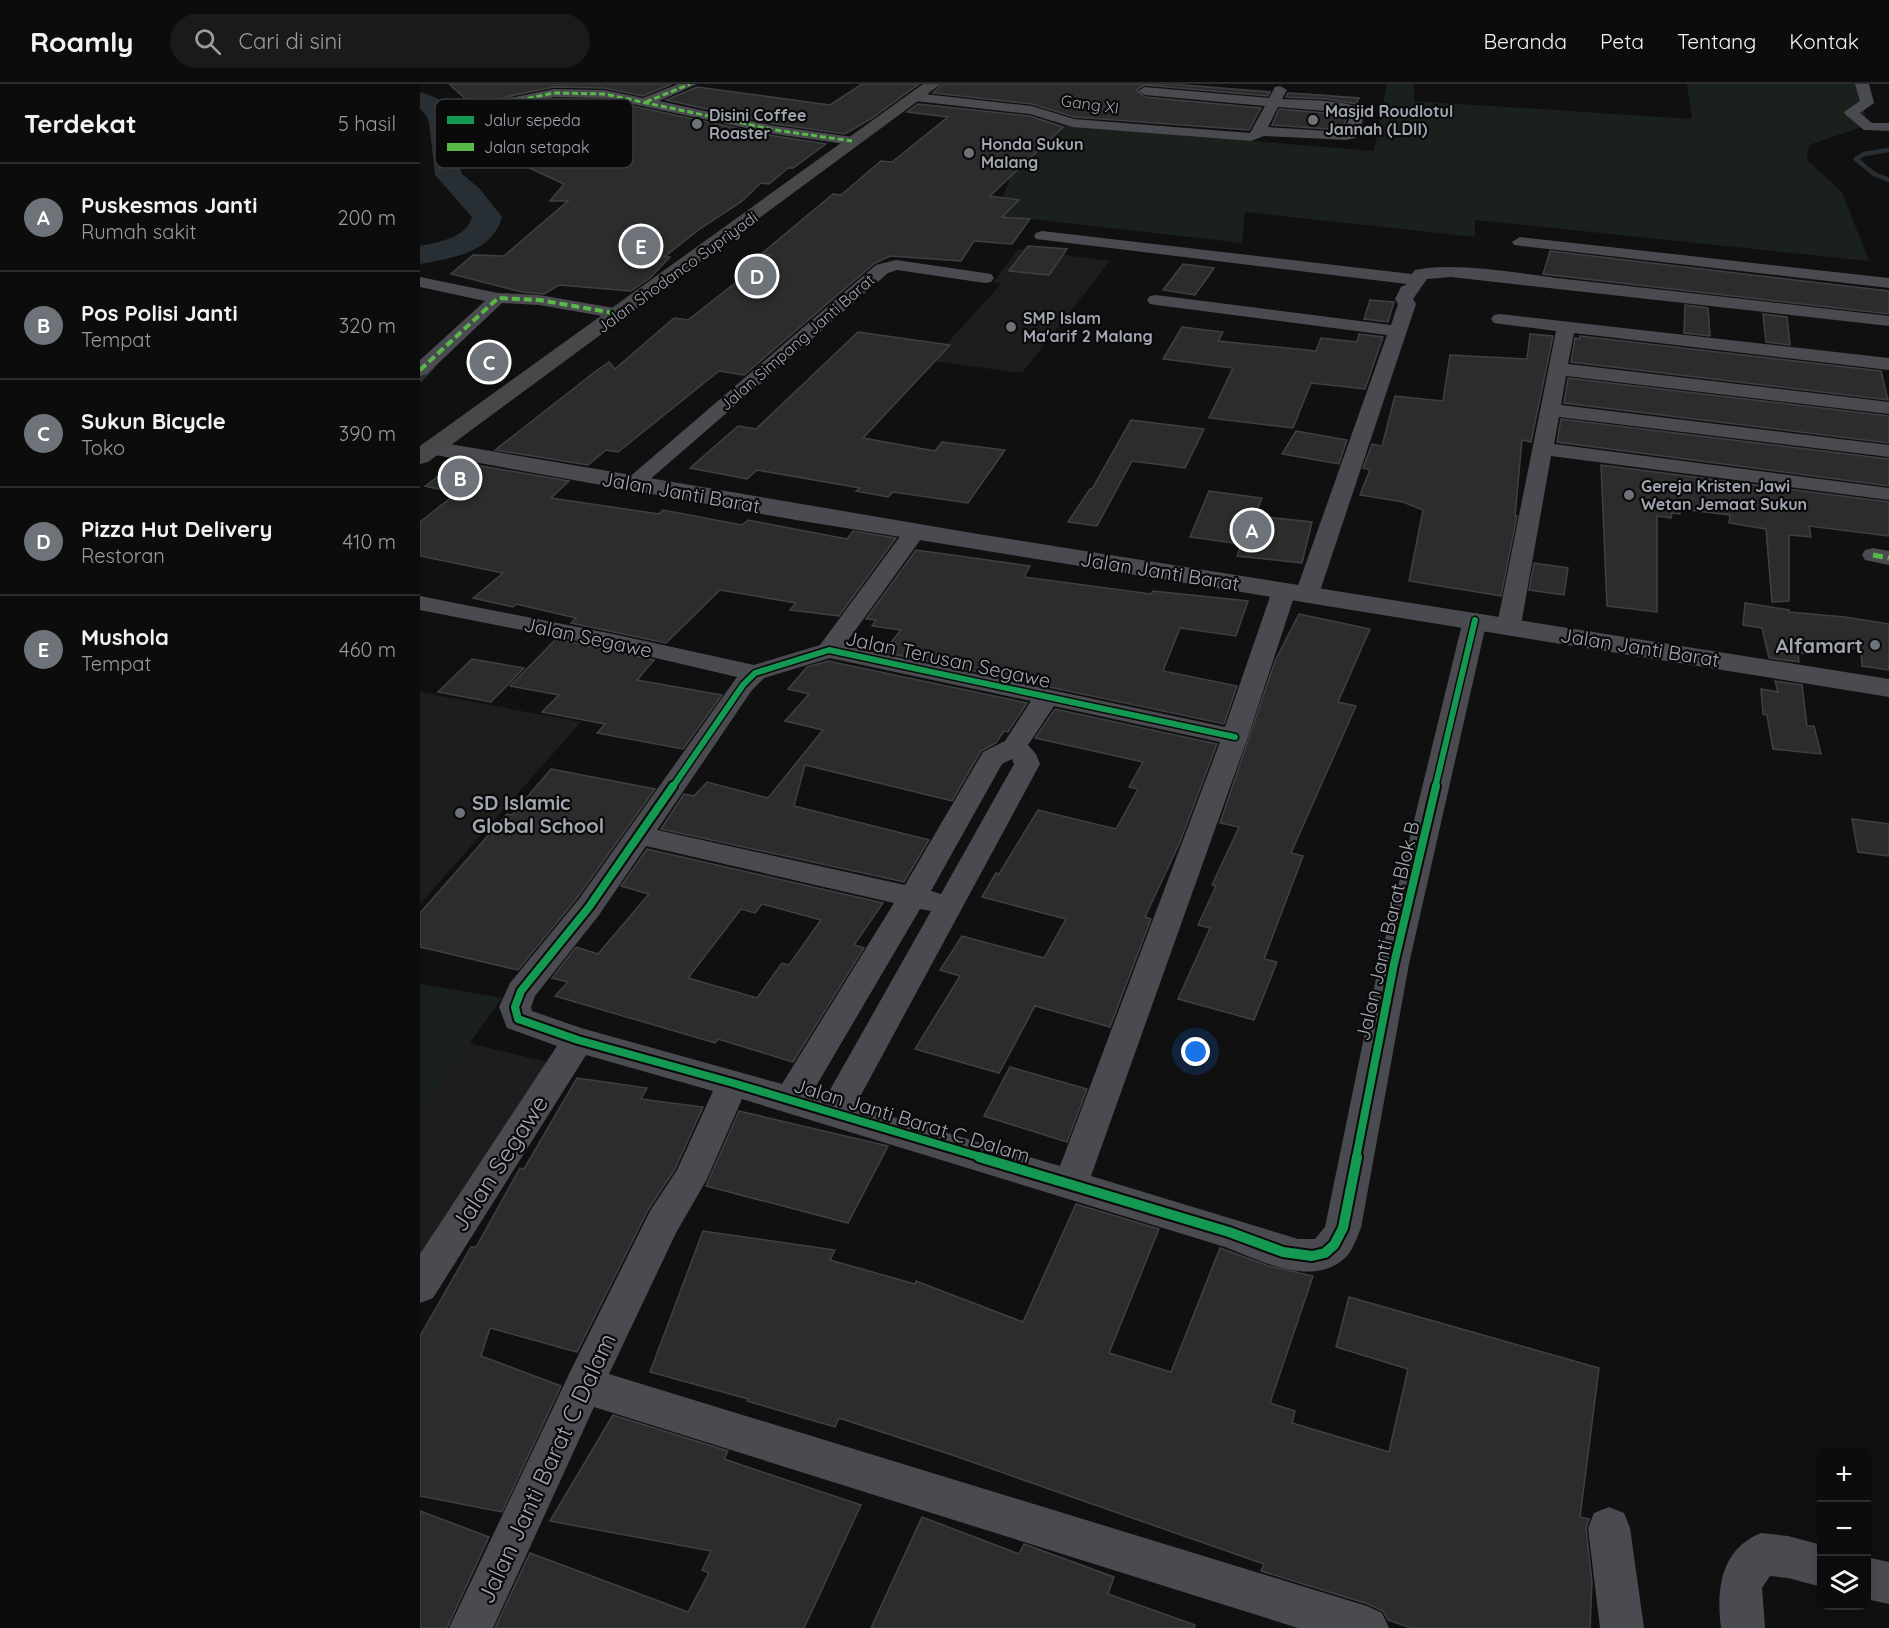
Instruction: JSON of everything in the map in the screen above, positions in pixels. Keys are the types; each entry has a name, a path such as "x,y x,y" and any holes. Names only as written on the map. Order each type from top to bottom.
{"main road":[{"name":"Jalan Shodanco Supriyadi","path":"426,453 933,84"}],"street":[{"path":"586,93 606,84"},
{"path":"646,102 690,84"},
{"path":"1862,84 1867,103 1851,112 1869,127 1889,127"},
{"path":"1258,131 1277,96 1146,89 1138,98 1142,103 1266,115"},
{"path":"526,99 554,93 586,93 626,99"},
{"name":"Gang XI","path":"915,97 1032,110 1078,124 1251,137 1257,135 1258,131 1346,136 1350,135 1359,112 1277,96"},
{"path":"633,100 766,128 852,141"},
{"path":"1528,280 1519,235 1889,284"},
{"path":"1042,236 1412,291"},
{"name":"Jalan Simpang Janti Barat","path":"633,484 882,268 896,265 985,278"},
{"path":"1071,1184 1235,737 1295,592 1412,291 1421,274 1437,272 1528,280 1889,321"},
{"path":"420,282 503,298 539,300 620,314"},
{"path":"420,370 503,298"},
{"path":"1156,300 1397,331"},
{"path":"1500,319 1889,364"},
{"path":"1509,625 1566,326"},
{"path":"1559,369 1889,408"},
{"path":"1550,410 1889,451"},
{"path":"1542,449 1889,494"},
{"name":"Jalan Janti Barat","path":"426,453 633,484 915,532 1509,625 1889,688"},
{"name":"Jalan Terusan Segawe","path":"830,650 915,532"},
{"name":"Jalan Segawe","path":"420,603 613,641 755,673"},
{"name":"Jalan Janti Barat Blok B","path":"1296,1256 1321,1254 1334,1246 1343,1228 1394,963 1475,620"},
{"name":"Jalan Terusan Segawe","path":"755,673 830,650 1235,737"},
{"path":"755,673 743,685 638,835 949,906"},
{"path":"790,1100 912,898 992,758 1014,747 1046,698"},
{"path":"834,1114 1027,764 1023,754 1014,747"},
{"name":"Jalan Janti Barat C Dalam","path":"638,835 589,907 521,991 515,1007 518,1018 578,1040 733,1083 1071,1184 1229,1232 1296,1256"},
{"name":"Jalan Segawe","path":"420,1286 578,1040"},
{"name":"Jalan Janti Barat C Dalam","path":"471,1628 584,1385 663,1222 690,1179 733,1083"},
{"path":"584,1385 1367,1628"},
{"path":"1609,1528 1622,1628"},
{"path":"1743,1628 1740,1606 1741,1583 1747,1568 1761,1554 1788,1557 1817,1565"},
{"path":"1871,1579 1889,1583"}],"shaded area":[{"path":"1387,84 1414,84 1414,101 1692,119 1687,84 1856,84 1868,125 1809,145 1807,160 1842,192 1869,261 1475,220 1475,237 1245,212 1242,243 996,215 1031,124 1041,118 1064,126 1374,151"},
{"name":"SMP Islam Ma'arif 2 Malang","path":"1018,249 1110,261 1022,373 931,361 1001,284 994,282"},
{"name":"SD Islamic Global School","path":"420,692 581,722 420,904"},
{"path":"420,984 502,998 420,1113"},
{"path":"469,1043 551,1063 420,1270 420,1113"}],"building":[{"path":"449,84 672,84 643,96 604,88 554,87 504,99 466,99"},
{"path":"862,84 919,84 872,118 845,134 775,124 666,100 697,87 830,105"},
{"path":"943,84 1171,84 1270,92 1268,96 1145,85 1136,90 1145,97 1261,108 1249,130 1074,117 1032,104 933,93"},
{"path":"1288,93 1359,98 1356,104 1327,99 1286,97"},
{"path":"918,104 1030,116 1063,127 990,196 1019,200 1002,217 1030,219 1012,244 974,241 961,261 890,256 875,263 744,375 719,371 618,452 606,450 588,465 495,450 609,362 615,369 674,318 688,320 771,255 761,254 833,194 841,195 881,161 892,162 948,117 907,112"},
{"path":"633,106 775,136 826,144 793,168 788,168 769,184 761,183 741,202 701,228 664,257 670,257 650,278 631,291 559,285 544,294 522,292 451,274 473,255 504,256 568,201 550,201 564,184 529,168 633,168"},
{"name":"Masjid Roudlotul Jannah (LDII)","path":"1279,109 1348,115 1342,130 1272,125"},
{"path":"1028,246 1067,249 1049,275 1009,271"},
{"path":"1550,251 1889,291 1889,314 1543,274"},
{"path":"1183,264 1214,268 1195,295 1163,290"},
{"path":"1370,300 1394,302 1388,322 1364,319"},
{"path":"1685,305 1708,308 1710,336 1684,333"},
{"path":"1763,314 1787,317 1790,345 1766,342"},
{"path":"1182,327 1223,332 1218,341 1316,351 1321,338 1357,342 1359,334 1383,337 1365,389 1311,383 1293,428 1209,418 1233,368 1163,359"},
{"path":"858,332 950,345 863,438 935,451 942,442 1005,450 968,503 893,492 888,497 856,491 860,488 757,470 747,479 690,468 738,426 756,429"},
{"path":"1530,334 1553,336 1531,442 1522,440 1515,516 1517,516 1501,596 1409,581 1423,510 1403,502 1360,495 1370,470 1363,468 1372,444 1382,446 1395,396 1443,401 1450,355 1527,359"},
{"path":"1580,336 1881,371 1888,400 1571,362 1575,338 1580,339"},
{"path":"1568,378 1889,416 1889,443 1564,403"},
{"path":"1561,419 1889,459 1889,486 1557,442"},
{"path":"1131,420 1204,429 1185,468 1132,461 1097,526 1068,522 1092,489"},
{"path":"1296,431 1347,440 1339,464 1282,454"},
{"path":"458,462 569,481 551,498 659,514 663,510 742,525 748,520 847,539 853,531 896,538 839,616 790,610 796,603 720,590 666,643 571,623 576,618 516,604 513,607 473,598 503,573 420,556 420,522 457,493 425,486"},
{"path":"1601,465 1889,502 1889,536 1809,526 1811,537 1789,535 1789,601 1772,602 1766,529 1729,523 1730,515 1680,509 1680,514 1672,513 1671,518 1657,516 1657,612 1607,606"},
{"path":"1209,491 1262,498 1255,516 1312,522 1302,563 1237,556 1241,544 1190,537"},
{"path":"916,550 1030,566 1024,577 1151,594 1153,591 1248,601 1236,636 1180,628 1163,671 1237,686 1224,724 883,652 901,630 872,626 876,620 866,619"},
{"path":"1534,563 1568,568 1564,595 1529,590"},
{"path":"1745,603 1789,610 1789,612 1889,624 1889,670 1862,666 1861,649 1807,645 1809,654 1798,653 1799,662 1769,658 1762,628 1743,625"},
{"path":"1299,614 1370,629 1338,702 1356,706 1291,853 1303,856 1264,959 1277,962 1254,1020 1178,999 1210,928 1198,925 1216,886 1212,885 1239,827 1220,823 1275,661"},
{"path":"556,639 654,660 637,680 722,695 683,749 597,733 605,724 542,712 559,695 510,686"},
{"path":"472,659 524,668 491,702 438,692"},
{"path":"828,661 1027,703 1008,732 1004,731 996,743 981,751 952,801 805,765 794,806 929,840 904,882 661,829 684,794 694,796 707,782 768,798 823,730 785,721 809,694 788,689 807,667"},
{"path":"1775,681 1802,685 1807,726 1814,726 1821,754 1773,749 1767,715 1763,714 1761,689 1778,692"},
{"path":"1055,709 1217,744 1180,842 1145,917 1151,919 1110,1027 1035,1006 999,1073 915,1049 960,976 940,970 962,936 1044,958 1066,919 982,897 996,873 999,874 1038,810 1116,829 1138,789 1129,787 1143,762 1035,738"},
{"path":"551,769 655,789 577,898 518,970 420,947 420,913 507,814 512,815"},
{"path":"1852,819 1889,824 1889,856 1858,852"},
{"path":"647,849 883,903 854,945 864,948 793,1062 718,1039 715,1043 555,996 568,982 552,978 576,947 598,954 649,894 621,886","holes":["762,904 821,920 789,965 782,963 757,998 688,978 741,909 755,913"]},
{"path":"1010,1067 1087,1089 1067,1142 984,1116"},
{"path":"577,1078 647,1088 641,1099 703,1107 675,1169 648,1210 577,1352 490,1328 481,1356 561,1386 502,1512 420,1496 420,1336 471,1247 476,1247 520,1168 524,1169"},
{"path":"739,1111 888,1146 848,1223 706,1186"},
{"path":"1076,1204 1159,1229 1109,1353 1171,1372 1220,1248 1269,1266 1313,1276 1270,1403 1295,1411 1292,1423 1389,1452 1408,1369 1336,1347 1349,1297 1599,1368 1580,1517 1589,1519 1586,1528 1592,1582 1590,1628 1411,1628 1388,1620 1383,1611 1368,1604 1261,1571 1264,1564 952,1455 839,1418 835,1427 747,1401 748,1399 650,1372 703,1231 835,1250 830,1260 915,1284 916,1281 1023,1322"},
{"path":"613,1415 728,1451 724,1459 861,1505 804,1628 495,1628 530,1553 688,1612 709,1573 702,1570 711,1551 550,1521"},
{"path":"420,1511 489,1537 447,1628 420,1628"},
{"path":"922,1517 1019,1554 1024,1544 1114,1577 1108,1594 1195,1625 1194,1628 871,1628"}],"waterway":[{"path":"491,84 512,99"},
{"path":"420,100 435,109"},
{"path":"1889,150 1864,154 1856,159 1874,174 1889,180"},
{"path":"420,255 461,245 471,240 479,234 487,217 469,194 452,179 447,168"},
{"path":"420,379 432,367"}],"marked path":[{"path":"646,102 690,84"},
{"path":"525,99 554,93 604,94 628,99"},
{"path":"633,100 775,130 852,141"},
{"path":"420,370 498,298 539,300 620,314"},
{"path":"1873,555 1889,558"}],"cycle path":[{"path":"1235,737 829,650 755,673 743,685 589,907 521,991 515,1007 518,1019 578,1040 733,1083 1229,1232 1283,1252 1312,1256 1325,1253 1337,1241 1343,1228 1394,964 1475,620"}],"place":[{"name":"Masjid Roudlotul Jannah (LDII)","path":"1313,120"},
{"name":"Disini Coffee Roaster","path":"697,124"},
{"name":"Honda Sukun Malang","path":"969,153"},
{"name":"Mushola","path":"641,246"},
{"name":"Pizza Hut Delivery","path":"757,276"},
{"name":"SMP Islam Ma'arif 2 Malang","path":"1011,327"},
{"name":"Sukun Bicycle","path":"489,362"},
{"name":"Pos Polisi Janti","path":"460,478"},
{"name":"Gereja Kristen Jawi Wetan Jemaat Sukun","path":"1629,495"},
{"name":"Puskesmas Janti","path":"1252,530"},
{"name":"Alfamart","path":"1875,645"},
{"name":"SD Islamic Global School","path":"460,813"}]}
